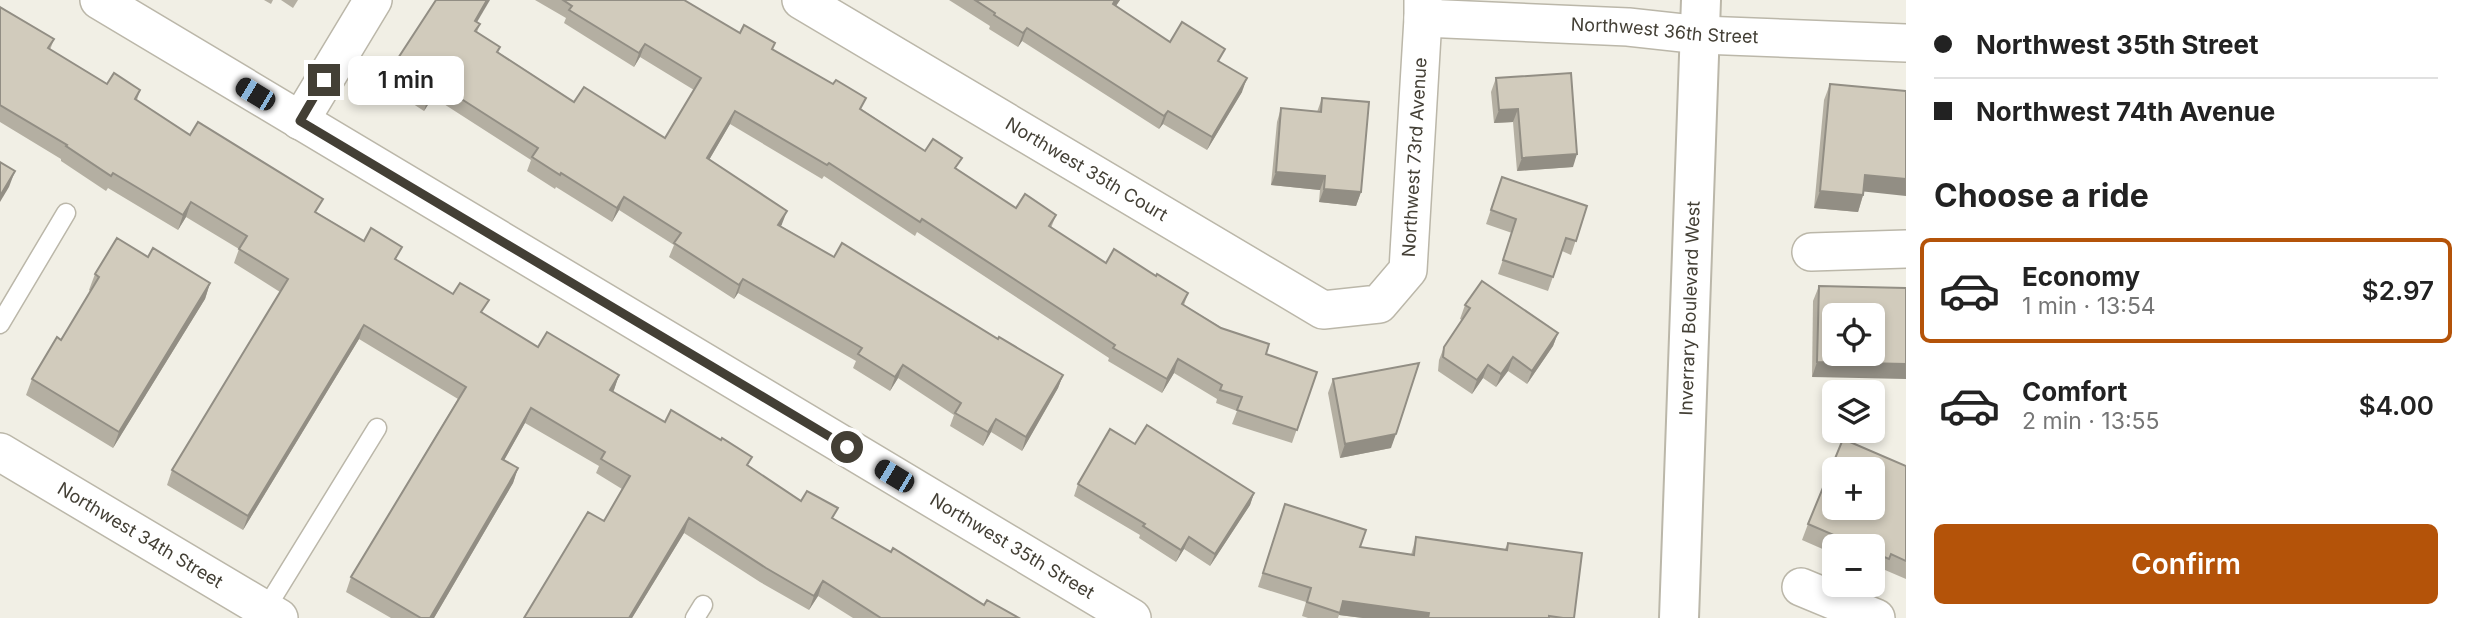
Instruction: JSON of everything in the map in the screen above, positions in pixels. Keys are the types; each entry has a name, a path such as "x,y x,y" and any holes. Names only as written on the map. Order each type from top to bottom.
{"street":[{"name":"Northwest 35th Street","path":"99,0 1132,618"},
{"path":"300,121 373,0"},
{"name":"Northwest 35th Court","path":"801,0 1323,310 1379,304"},
{"name":"Northwest 73rd Avenue","path":"1379,304 1408,270 1423,9"},
{"name":"Northwest 36th Street","path":"1423,9 1628,27 1701,18 1906,43"},
{"name":"Inverrary Boulevard West","path":"1679,618 1701,18"},
{"path":"1811,251 1906,249"},
{"name":"Northwest 34th Street","path":"5,467 272,614"},
{"path":"1801,587 1876,618"}],"lane":[{"path":"0,324 66,213"},
{"path":"272,614 377,428"}],"building":[{"path":"436,0 487,0 475,21 480,24 475,31 500,47 497,52 574,102 584,87 665,138 701,78 645,44 639,53 569,10 572,6 563,0 684,0 740,33 744,25 775,43 772,49 833,84 836,80 866,98 860,109 925,151 933,139 962,158 955,168 1016,208 1025,194 1056,215 1049,226 1106,263 1114,249 1188,293 1182,304 1221,328 1269,344 1266,354 1317,372 1297,430 1237,410 1242,397 1220,390 1222,385 1178,359 1167,379 1113,348 1115,345 922,219 920,222 829,163 827,165 735,111 707,158 787,211 778,225 834,257 842,243 998,339 999,337 1063,375 1026,437 996,419 988,432 955,413 961,403 903,365 895,377 858,354 862,348 743,279 739,285 674,243 681,233 624,197 617,208 561,173 560,175 532,157 538,148 438,84 428,98 389,72"},
{"path":"975,0 1115,0 1113,4 1170,42 1182,22 1225,49 1218,61 1247,78 1212,137 1168,111 1164,116 1027,28 1023,33"},
{"path":"0,7 54,39 48,48 107,84 114,73 140,90 135,99 190,135 198,122 323,199 315,212 364,241 371,228 402,247 395,259 453,294 460,283 489,300 481,312 538,347 547,332 619,375 610,390 665,422 671,410 721,440 722,438 752,457 747,465 801,501 807,491 838,508 832,518 891,552 893,548 984,605 987,600 1019,618 881,618 823,581 814,596 689,518 629,618 524,618 588,512 604,521 630,476 601,459 605,452 531,408 502,459 518,468 430,618 421,618 351,577 466,387 364,325 248,516 172,470 288,279 239,249 247,236 191,202 183,215 113,173 111,176 67,145 0,105"},
{"path":"1571,73 1577,154 1522,158 1518,109 1499,110 1496,78"},
{"path":"1830,84 1906,91 1906,179 1865,175 1863,195 1820,191"},
{"path":"1322,98 1369,102 1361,192 1324,189 1325,176 1276,172 1281,108 1321,112"},
{"path":"0,162 15,171 0,196"},
{"path":"1502,177 1587,206 1576,241 1566,238 1553,277 1503,260 1516,219 1491,210"},
{"path":"117,238 148,257 153,248 210,283 119,432 32,379 57,337 61,340 99,277 95,274"},
{"path":"1482,281 1558,333 1532,371 1513,357 1501,374 1488,365 1477,380 1443,357 1444,347 1470,308 1465,305"},
{"path":"1819,286 1906,288 1906,364 1885,364 1885,303 1822,303 1822,362 1817,362"},
{"path":"1419,363 1396,434 1345,444 1333,379"},
{"path":"1147,425 1254,493 1215,554 1189,537 1181,550 1143,526 1145,524 1078,484 1110,429 1135,444"},
{"path":"1841,443 1852,443 1885,457 1836,457"},
{"path":"1885,457 1906,466 1906,561 1891,554 1889,559 1885,557 1885,534 1831,534 1808,524 1822,490 1822,520 1885,520"},
{"path":"1285,504 1366,530 1360,547 1414,555 1416,537 1507,550 1508,543 1582,553 1574,618 1428,618 1429,613 1343,601 1340,613 1307,602 1311,588 1263,573"}],"route":[{"path":"324,80 300,121 847,447"}]}
